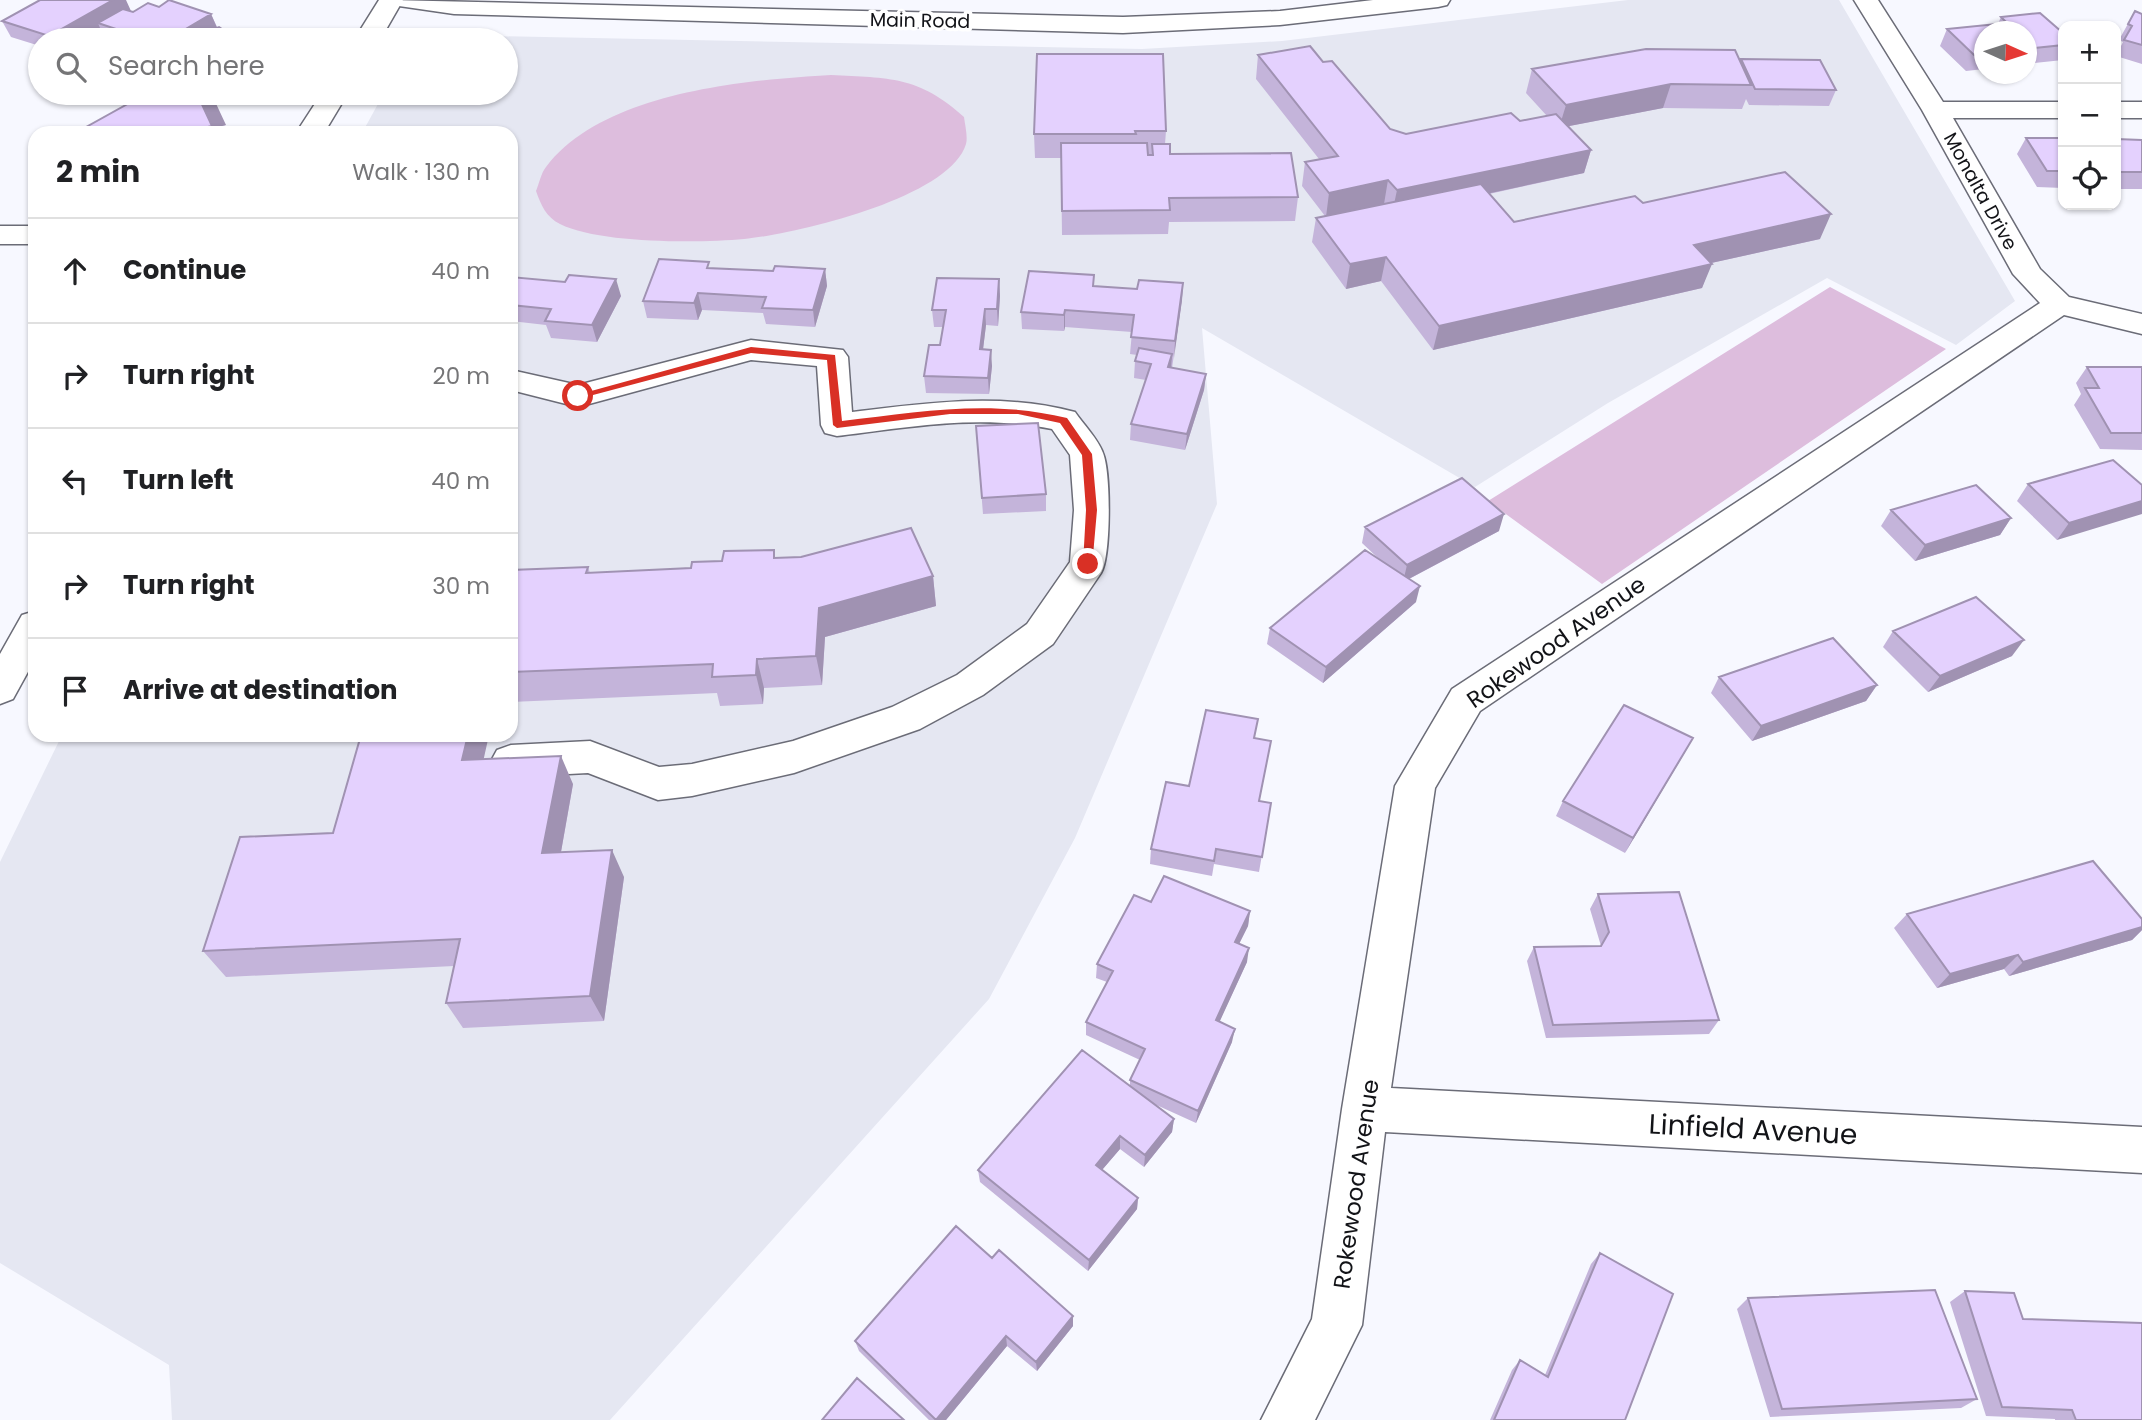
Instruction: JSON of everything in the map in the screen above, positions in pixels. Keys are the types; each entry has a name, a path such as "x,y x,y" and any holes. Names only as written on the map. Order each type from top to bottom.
{"street":[{"path":"374,28 391,0"},
{"name":"Main Road","path":"401,0 454,6 597,12 1123,25 1280,18 1438,0"},
{"name":"Monalta Drive","path":"1866,0 1935,110 2028,274 2059,304"},
{"path":"314,126 328,105"},
{"path":"1935,110 2058,110"},
{"path":"2121,110 2142,110"},
{"path":"0,235 28,235"},
{"path":"2059,304 2142,324"},
{"name":"Rokewood Avenue","path":"1287,1420 1337,1325 1365,1109 1415,786 1466,700 2059,304"},
{"path":"509,761 590,757 658,784 692,780 794,757 906,718 970,685 1040,634 1088,564 1091,510 1087,454 1063,421 1018,411 950,411 837,425 832,357 751,350 578,396 518,382"},
{"path":"0,689 28,638"},
{"name":"Linfield Avenue","path":"1365,1109 2142,1150"}],"shaded area":[{"path":"1628,0 1839,0 2015,301 1956,345 1827,278 1608,403 1475,487 1202,328 1217,504 1075,838 989,999 610,1420 172,1420 169,1365 0,1263 0,862 59,742 518,742 518,126 366,126 377,105 518,105 518,37 1142,49 1282,41"},
{"path":"831,75 887,79 917,86 964,117 966,144 954,163 932,181 902,196 833,221 768,236 702,241 624,239 578,231 560,224 548,214 540,201 536,191 546,167 571,142 602,122 639,106 678,95 758,81"},
{"path":"1830,287 1946,349 1602,584 1488,501"}],"building":[{"path":"40,0 113,0 63,28 28,29 2,21"},
{"path":"169,0 211,14 187,28 113,28 98,23 123,9 133,12 148,3 159,7"},
{"path":"2135,11 2142,14 2142,45 2124,40 2132,26 2128,24"},
{"path":"2040,13 2058,29 2058,46 2037,48 2037,21 2005,21 2001,17"},
{"path":"1974,26 1974,55 1947,29"},
{"path":"1310,46 1323,62 1332,61 1390,129 1406,134 1511,113 1520,121 1556,114 1591,150 1397,190 1388,180 1329,193 1305,162 1338,156 1258,55"},
{"path":"1646,49 1735,50 1751,85 1671,84 1566,105 1532,69"},
{"path":"1037,54 1163,54 1166,131 1135,131 1136,134 1034,134"},
{"path":"1741,59 1820,60 1836,90 1755,89"},
{"path":"126,105 202,105 212,126 88,126"},
{"path":"2026,138 2058,138 2058,171 2047,171"},
{"path":"2121,139 2142,140 2142,172 2121,172"},
{"path":"1061,143 1147,143 1148,155 1153,155 1152,144 1170,144 1170,154 1291,153 1298,197 1169,198 1170,210 1062,211"},
{"path":"1785,172 1831,214 1694,245 1712,264 1439,326 1386,257 1350,264 1316,218 1481,184 1514,222 1635,196 1643,203"},
{"path":"659,259 709,262 707,268 773,271 775,266 825,269 813,310 762,308 766,297 698,293 694,303 643,301"},
{"path":"1029,271 1094,275 1093,286 1137,289 1139,280 1183,283 1175,341 1131,337 1134,315 1065,310 1064,315 1021,312"},
{"path":"569,275 616,279 592,325 545,321 551,309 518,306 518,278 565,282"},
{"path":"937,278 999,279 997,309 985,309 980,349 991,350 988,378 924,376 929,345 940,345 946,310 932,310"},
{"path":"1139,348 1172,354 1168,367 1206,374 1187,434 1131,424 1151,364 1135,361"},
{"path":"2087,367 2142,367 2142,433 2111,433 2085,388 2099,388"},
{"path":"1038,423 1046,494 982,498 976,426"},
{"path":"2113,460 2142,485 2142,501 2069,523 2028,484"},
{"path":"1462,478 1504,514 1407,565 1365,527"},
{"path":"1976,485 2011,518 1925,545 1891,510"},
{"path":"911,528 933,576 819,608 816,656 757,659 756,675 712,677 713,664 518,672 518,570 588,567 586,573 691,568 692,562 722,561 724,551 774,550 774,558 801,557"},
{"path":"1365,550 1420,586 1326,667 1270,628"},
{"path":"1976,597 2024,640 1940,676 1893,631"},
{"path":"1833,638 1877,685 1761,726 1719,677"},
{"path":"1624,705 1693,738 1633,838 1563,801"},
{"path":"1206,710 1258,719 1254,738 1271,741 1259,801 1271,803 1262,857 1216,849 1214,861 1151,849 1166,782 1189,786"},
{"path":"359,742 466,742 462,760 561,756 542,853 612,850 590,996 446,1003 460,939 203,951 240,837 333,833"},
{"path":"2093,861 2142,919 2142,927 2023,962 2018,955 1950,974 1907,914"},
{"path":"1164,876 1250,911 1235,942 1249,948 1216,1020 1235,1029 1198,1111 1130,1080 1145,1049 1086,1022 1113,971 1097,964 1134,895 1151,902"},
{"path":"1679,892 1719,1020 1553,1025 1534,947 1601,946 1609,932 1598,894"},
{"path":"1082,1050 1174,1119 1145,1155 1120,1136 1096,1165 1138,1198 1089,1260 978,1170"},
{"path":"956,1226 992,1258 999,1250 1073,1316 1036,1362 1006,1336 936,1420 855,1341"},
{"path":"1600,1253 1673,1294 1625,1420 1494,1420 1520,1360 1548,1377"},
{"path":"1935,1290 1977,1399 1782,1409 1748,1298"},
{"path":"1965,1291 2014,1293 2023,1319 2142,1323 2142,1420 2076,1420 2072,1410 2002,1407"},
{"path":"857,1378 904,1420 822,1420"}],"route":[{"path":"578,396 751,350 832,357 837,425 950,411 1018,411 1063,421 1087,454 1091,510 1088,564"}]}
